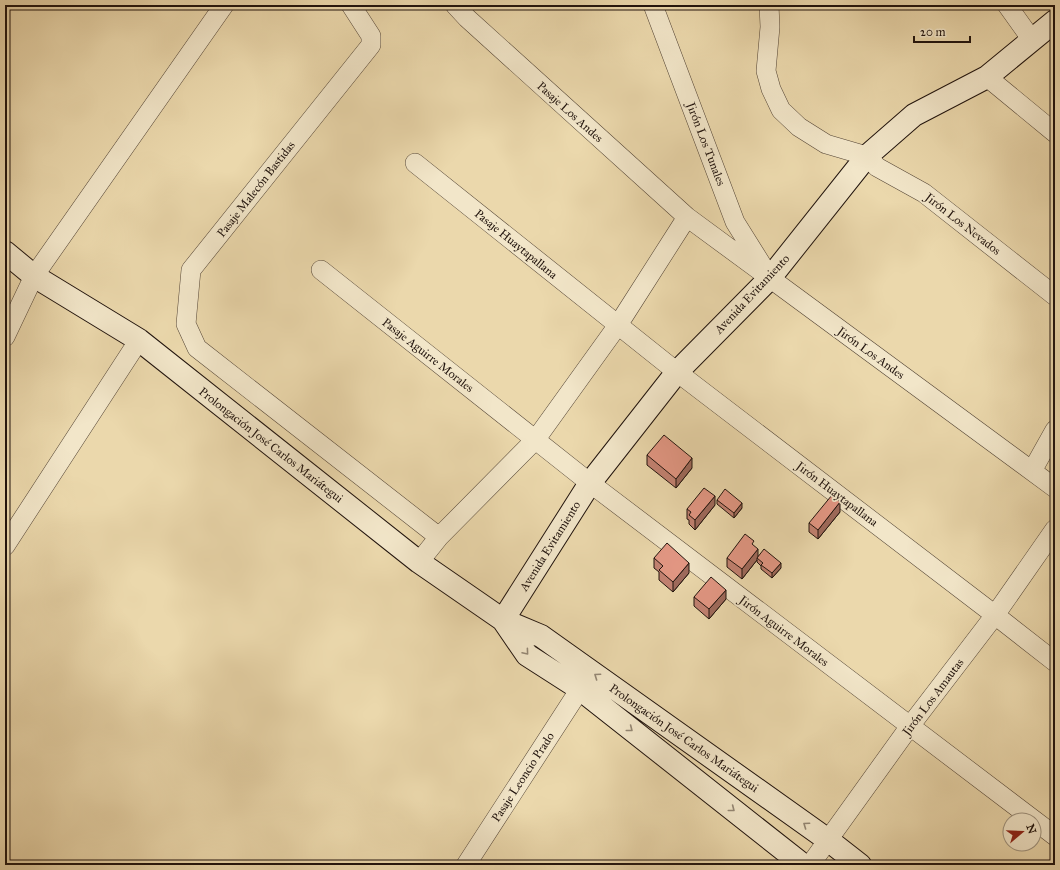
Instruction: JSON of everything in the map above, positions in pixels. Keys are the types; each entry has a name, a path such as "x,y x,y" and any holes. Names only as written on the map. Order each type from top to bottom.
{"street":[{"path":"5,337 34,276 224,5"},
{"name":"Pasaje Malecón Bastidas","path":"351,5 370,36 371,45 192,270 186,324 197,348 438,537"},
{"name":"Pasaje Los Andes","path":"455,5 467,18 687,217"},
{"name":"Jirón Los Tunales","path":"653,5 736,222 770,278"},
{"path":"769,5 770,27 766,71 771,89 781,110 799,127 826,144 867,156"},
{"path":"1007,5 1032,40"},
{"name":"Avenida Evitamiento","path":"503,620 590,483 677,372 770,278 867,156 914,115 987,77 1055,21"},
{"path":"987,77 1055,133"},
{"name":"Jirón Los Nevados","path":"867,156 877,166 924,193 1055,296"},
{"name":"Pasaje Huaytapallana","path":"415,164 618,325"},
{"path":"419,562 438,537 536,440 618,325 687,217"},
{"name":"Jirón Los Andes","path":"687,217 1055,488"},
{"name":"Prolongación José Carlos Mariátegui","path":"5,252 34,276 139,340 419,562 503,620 542,636 828,840 860,865"},
{"name":"Pasaje Aguirre Morales","path":"321,270 536,440"},
{"name":"Jirón Huaytapallana","path":"618,325 1055,662"},
{"path":"5,546 139,340"},
{"path":"1032,471 1055,430"},
{"name":"Jirón Aguirre Morales","path":"536,440 590,483 1023,812"},
{"name":"Jirón Los Amautas","path":"810,865 910,726 996,615 1055,529"},
{"name":"Prolongación José Carlos Mariátegui","path":"503,620 527,655 580,689 803,865"},
{"name":"Pasaje Leoncio Prado","path":"466,865 580,689"},
{"name":"Jirón Aguirre Morales","path":"1042,826 1055,836"}],"building":[{"path":"664,435 692,458 676,479 647,455"},
{"path":"704,488 715,496 695,520 689,515 691,512 687,509"},
{"path":"725,489 742,503 734,513 717,500"},
{"path":"832,495 840,502 818,530 809,523"},
{"path":"745,534 754,541 752,544 758,549 742,569 727,558"},
{"path":"667,543 689,563 673,582 659,570 663,566 654,558"},
{"path":"764,549 781,563 772,573 761,565 763,563 757,558"},
{"path":"711,577 726,590 709,609 694,597"}]}
